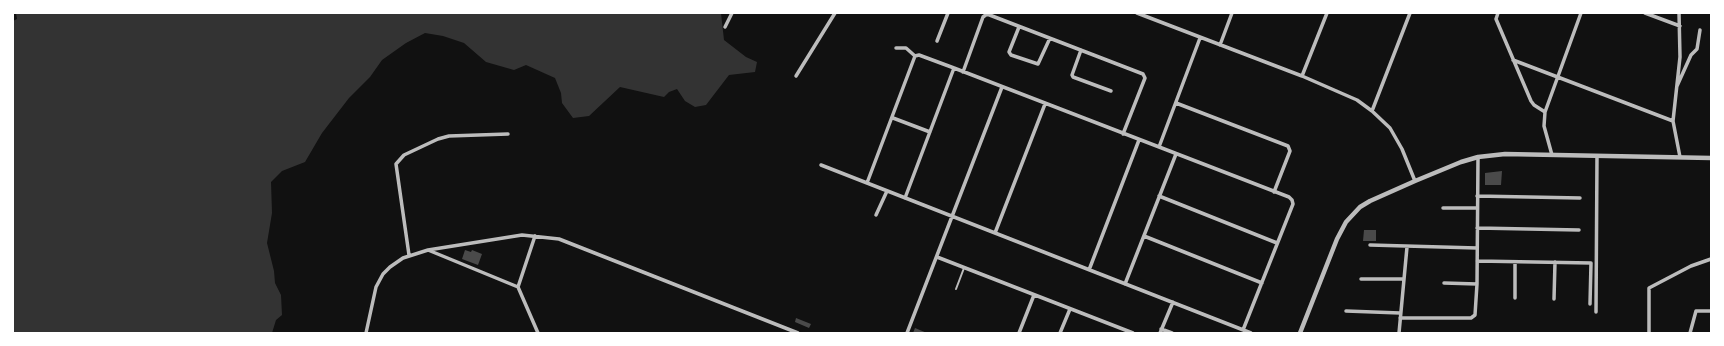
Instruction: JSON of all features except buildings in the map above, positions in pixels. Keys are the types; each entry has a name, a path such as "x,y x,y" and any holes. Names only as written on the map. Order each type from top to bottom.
{"street":[{"path":"725,27 732,13"},
{"path":"796,76 835,13"},
{"path":"937,42 948,13"},
{"path":"1137,13 1302,76 1357,100 1372,111 1390,128 1402,149 1415,180"},
{"path":"1220,45 1232,13"},
{"path":"1302,76 1327,13"},
{"path":"1372,111 1410,13"},
{"path":"1498,13 1496,19 1531,101 1534,105 1545,112"},
{"path":"1552,155 1544,126 1545,112 1556,76 1581,13"},
{"path":"1646,13 1680,26"},
{"path":"1680,13 1680,57 1673,121 1680,158"},
{"path":"963,72 984,15 987,14 1081,50 1145,75 1123,134"},
{"path":"1020,27 1009,52 1011,55 1038,64 1050,38"},
{"path":"1676,87 1692,55 1697,49 1700,30"},
{"path":"1159,147 1200,38"},
{"path":"896,48 906,48 915,56 919,55 954,68 1292,200 1293,204 1243,330"},
{"path":"1081,50 1072,75 1073,77 1111,91"},
{"path":"867,183 893,118 915,56"},
{"path":"1513,60 1673,121"},
{"path":"904,198 954,68"},
{"path":"907,333 1002,87"},
{"path":"1176,102 1288,146 1290,151 1274,192"},
{"path":"995,233 1045,104"},
{"path":"893,118 930,132"},
{"path":"409,255 396,164 404,155 438,139 449,136 508,134"},
{"path":"1089,270 1139,140"},
{"path":"1125,284 1176,154"},
{"path":"1300,333 1337,239 1346,222 1360,207 1415,180 1478,157 1505,154 1711,158"},
{"path":"1596,312 1597,156"},
{"path":"1400,318 1471,318 1475,315 1477,284 1478,157"},
{"path":"821,165 1251,333"},
{"path":"876,215 887,190"},
{"path":"1159,196 1277,243"},
{"path":"1478,196 1580,198"},
{"path":"1443,208 1477,208"},
{"path":"1477,228 1579,230"},
{"path":"366,333 374,294 383,274 390,266 409,255 428,250 522,235 559,239 798,333"},
{"path":"535,236 518,287 538,333"},
{"path":"1144,236 1262,282"},
{"path":"1370,245 1477,248"},
{"path":"1399,333 1407,247"},
{"path":"428,250 518,287"},
{"path":"937,257 1133,333"},
{"path":"1649,333 1649,288 1691,266 1711,259"},
{"path":"1477,261 1591,263 1590,304"},
{"path":"1515,298 1516,262"},
{"path":"1554,299 1555,262"},
{"path":"1361,279 1404,279"},
{"path":"1444,283 1477,284"},
{"path":"1019,333 1034,295"},
{"path":"1172,333 1160,331 1173,302"},
{"path":"1060,333 1070,309"},
{"path":"1346,311 1400,312"},
{"path":"1690,333 1696,311 1711,311"}],"lane":[{"path":"956,289 964,268"}],"shaded area":[{"path":"16,13 721,13 724,40 746,57 757,62 755,72 729,75 706,105 695,107 685,101 677,89 669,92 664,97 620,87 589,116 573,118 562,103 561,93 555,78 526,65 514,70 486,62 464,43 443,36 425,33 406,43 382,60 370,77 349,98 322,133 305,162 282,171 271,182 272,213 267,243 274,271 275,283 281,295 282,315 276,320 272,333 13,333 13,21 17,19"}]}
